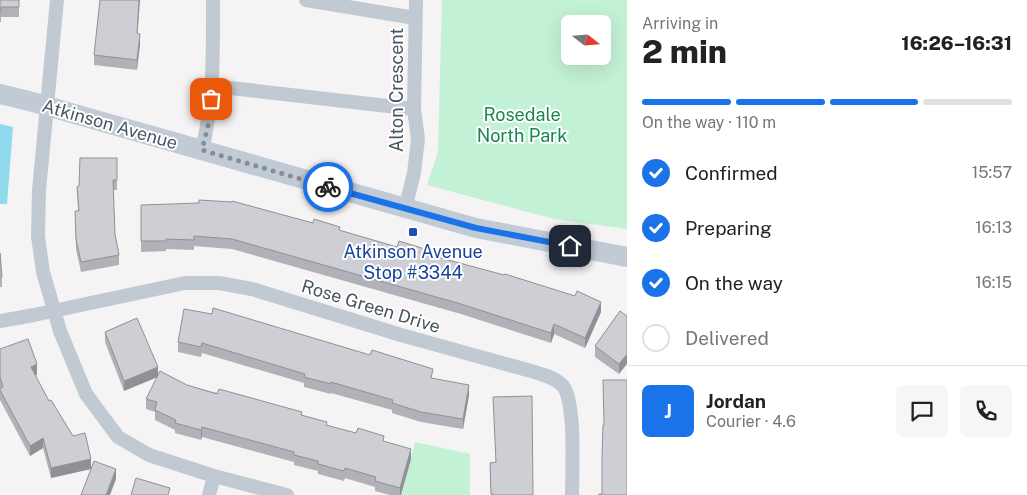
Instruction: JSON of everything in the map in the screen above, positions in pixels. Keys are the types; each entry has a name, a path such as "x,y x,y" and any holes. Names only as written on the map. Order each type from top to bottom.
{"street":[{"path":"57,0 39,190 38,236 42,272 60,330 86,394 118,437 149,454 214,476 287,495"},
{"path":"202,150 208,126 212,86 213,0"},
{"path":"306,0 415,18"},
{"name":"Alton Crescent","path":"405,209 414,173 418,138 414,109 416,0"},
{"path":"212,86 414,109"},
{"name":"Atkinson Avenue","path":"0,94 476,228 627,258"},
{"name":"Rose Green Drive","path":"0,321 185,283 219,283 252,289 401,335 552,378 563,386 569,402 572,442 572,495"},
{"path":"209,495 214,476"}],"green space":[{"name":"Rosedale North Park","path":"442,0 627,0 627,229 554,219 427,185 438,152"},
{"path":"415,442 470,454 470,495 402,495"}],"water":[{"path":"0,124 13,127 7,204 0,204"}],"building":[{"path":"0,0 19,0 19,7 1,7 0,12"},
{"path":"100,0 139,0 137,33 140,34 137,60 94,55"},
{"path":"80,158 117,158 117,180 113,180 115,234 119,255 81,262 76,239 75,211 79,211 77,187 79,186"},
{"path":"199,200 232,201 313,223 314,219 340,227 339,230 397,247 399,241 428,250 426,254 505,274 575,296 577,291 601,302 585,338 554,324 551,333 461,304 232,239 194,236 194,240 166,239 166,241 141,241 141,205 199,203"},
{"path":"0,253 2,277 0,277"},
{"path":"213,308 370,355 372,350 433,369 431,378 469,385 463,419 421,412 392,403 393,400 331,382 331,384 304,377 305,374 202,343 201,347 178,342 184,309 212,314"},
{"path":"620,311 627,316 627,354 619,364 595,346"},
{"path":"137,318 158,367 124,381 105,332"},
{"path":"28,339 37,364 31,367 49,401 51,400 73,436 85,433 91,459 51,468 43,438 30,446 0,390 3,387 0,377 0,349"},
{"path":"160,371 187,385 217,394 219,389 302,412 301,415 327,422 326,425 356,433 358,428 384,436 383,441 411,449 400,488 375,481 376,477 345,468 344,471 318,464 318,461 294,455 294,452 202,427 201,430 175,423 176,420 155,410 157,402 146,399"},
{"path":"603,380 627,380 627,495 599,495 602,494"},
{"path":"532,396 533,495 493,495 491,494 490,463 496,462 493,397"},
{"path":"94,461 116,469 106,495 81,495"},
{"path":"136,478 170,488 168,495 131,495"}],"way so far":[{"path":"211,99 208,126 202,150 328,187"}],"place":[{"name":"Atkinson Avenue Stop #3344","path":"413,232"}],"route":[{"path":"328,187 476,228 570,246"}]}
